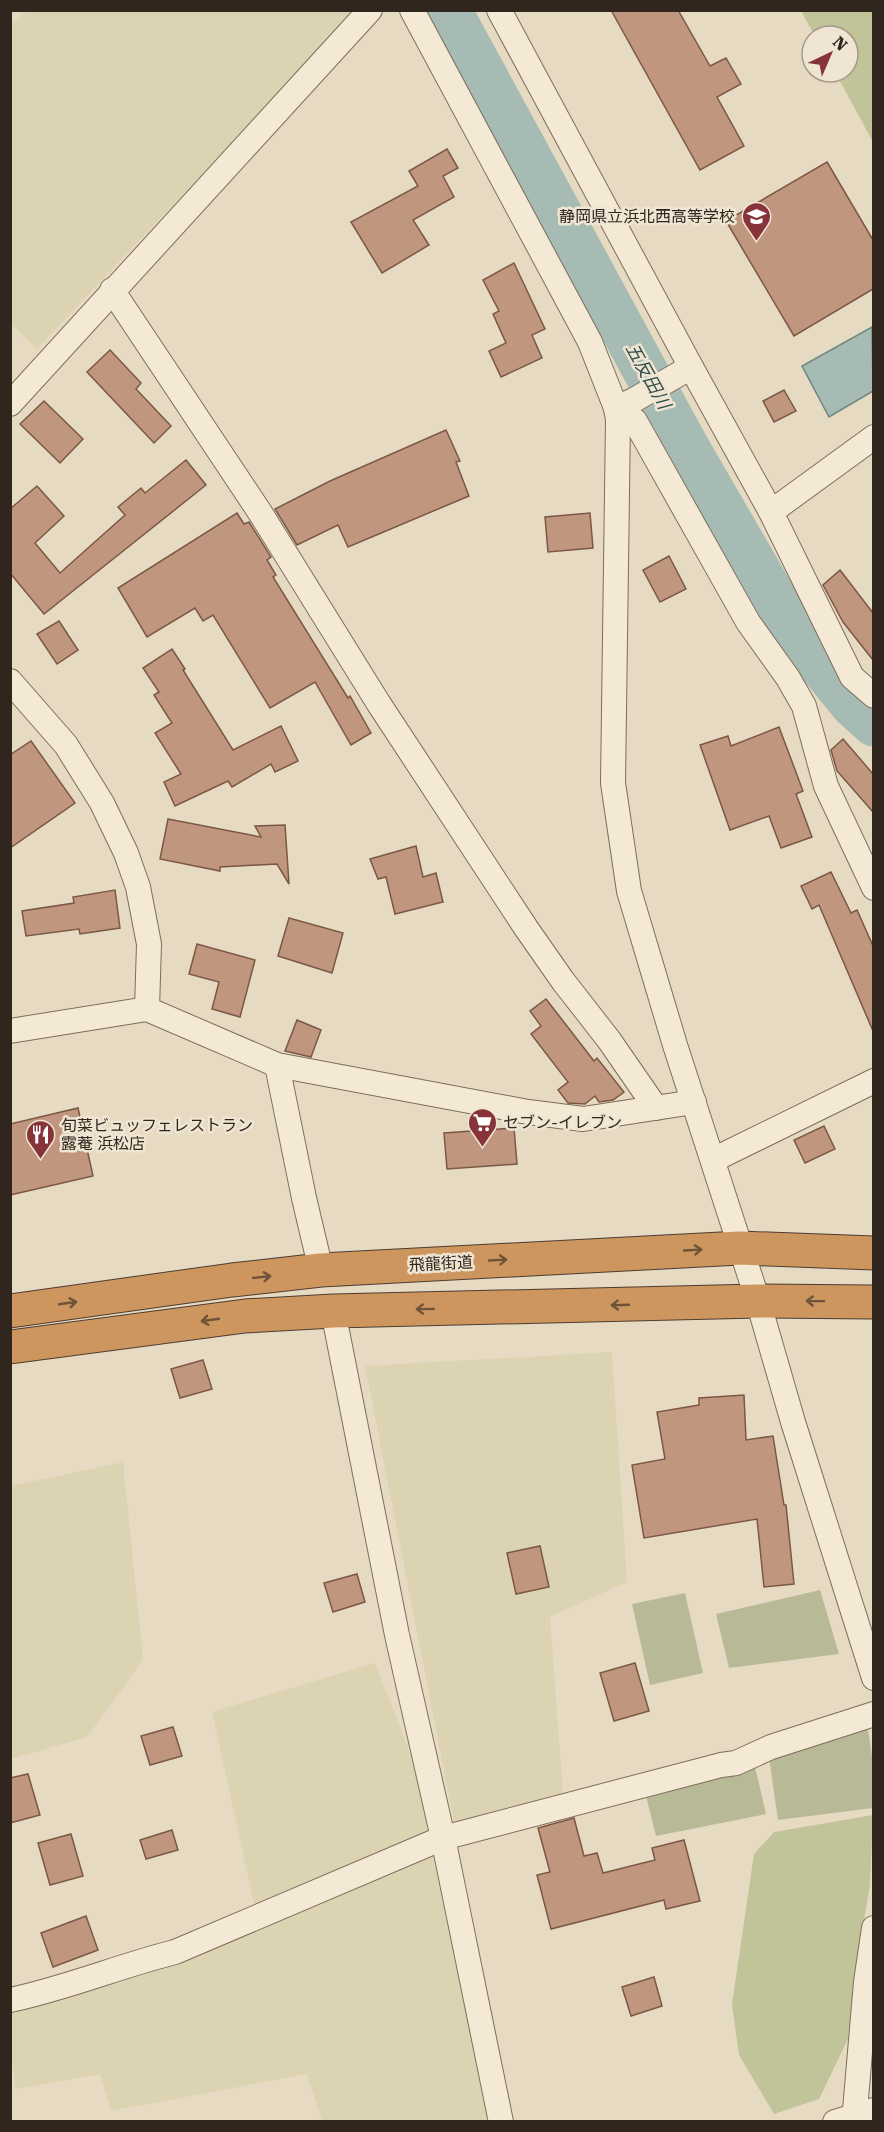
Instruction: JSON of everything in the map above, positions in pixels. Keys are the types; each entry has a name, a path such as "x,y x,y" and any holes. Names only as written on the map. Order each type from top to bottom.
{"highway":[{"name":"飛龍街道","path":"10,1311 321,1270 740,1248 873,1253"},
{"path":"10,1347 245,1316 333,1311 758,1300 873,1302"}],"street":[{"path":"10,404 370,10"},
{"path":"412,10 590,342 747,622 788,678 804,706 826,786 873,888"},
{"path":"499,10 681,372 771,512 852,677 873,696"},
{"path":"112,290 261,514 379,704 526,928 656,1108"},
{"path":"681,372 625,404 618,420 613,783 629,891 758,1300 793,1422 873,1678"},
{"path":"771,512 873,437"},
{"path":"10,681 66,745 102,803 126,853 138,887 149,944 147,1009"},
{"path":"10,1031 147,1009 277,1065 528,1112 583,1119 694,1102"},
{"path":"277,1065 321,1270"},
{"path":"713,1160 873,1081"},
{"path":"333,1311 397,1635 443,1838 501,2121"},
{"path":"10,2000 90,1979 131,1963 175,1952 443,1838 736,1763 771,1747 873,1714"},
{"path":"854,2117 873,1928"}],"shaded area":[{"path":"27,10 356,11 37,349 11,324 10,25"},
{"path":"612,1352 627,1582 550,1617 563,1793 454,1822 365,1366"},
{"path":"123,1462 143,1660 87,1737 11,1759 11,1486"},
{"path":"375,1663 443,1838 498,2121 322,2121 307,2074 111,2111 100,2074 16,2089 11,2058 10,1999 255,1908 212,1712"}],"green space":[{"path":"801,11 873,11 873,142 842,84 860,84 860,24 808,24"},
{"path":"820,1590 839,1654 729,1668 716,1614"},
{"path":"685,1593 703,1673 650,1685 632,1604"},
{"path":"868,1729 873,1763 873,1808 778,1820 769,1757"},
{"path":"755,1767 766,1814 656,1836 646,1796"},
{"path":"873,1815 870,1885 854,1979 848,2039 819,2099 774,2114 739,2055 732,2004 754,1854 774,1832"}],"water":[{"path":"872,327 873,391 829,417 802,366"}],"building":[{"path":"611,10 678,10 710,66 726,58 741,84 717,97 744,146 700,170"},
{"path":"447,149 458,168 443,176 454,197 413,220 429,245 382,273 351,222 418,186 409,171"},
{"path":"827,162 873,240 873,289 794,336 726,221"},
{"path":"514,263 545,329 532,335 542,358 501,377 489,351 506,343 493,314 499,311 483,280"},
{"path":"110,350 141,383 136,389 171,426 154,443 87,372"},
{"path":"784,390 796,411 774,422 763,401"},
{"path":"44,401 83,439 60,463 20,424"},
{"path":"446,430 460,461 456,462 469,496 348,547 338,525 297,545 275,509 330,481"},
{"path":"186,460 206,485 44,614 10,573 10,509 37,486 64,516 35,543 60,573 125,515 118,507 141,488 145,493"},
{"path":"237,513 244,524 249,522 271,557 267,560 276,575 273,577 348,698 350,696 371,733 351,745 315,682 270,708 213,615 203,621 195,608 147,637 118,588"},
{"path":"590,513 593,548 548,552 545,517"},
{"path":"669,556 686,589 660,602 643,570"},
{"path":"840,570 873,613 873,660 843,622 823,585"},
{"path":"59,621 78,650 57,664 37,634"},
{"path":"172,649 233,750 281,726 298,761 275,772 271,764 232,787 228,781 175,806 164,782 181,774 155,733 172,723 154,695 159,692 143,668"},
{"path":"779,727 803,791 796,794 812,837 781,848 769,816 730,830 700,745 728,736 731,746"},
{"path":"843,739 873,774 873,812 837,771 831,750"},
{"path":"31,741 75,803 10,848 10,755"},
{"path":"168,819 261,837 255,826 285,825 289,884 277,864 220,867 220,871 160,859"},
{"path":"416,846 423,877 436,873 443,902 395,914 386,877 378,879 370,859"},
{"path":"831,872 851,913 857,910 873,946 873,1031 819,905 812,909 801,886"},
{"path":"115,890 120,928 80,934 79,929 26,936 22,911 74,903 73,897"},
{"path":"289,918 343,933 332,973 278,956"},
{"path":"197,944 255,960 240,1017 212,1009 219,982 189,974"},
{"path":"546,999 594,1061 597,1058 624,1092 613,1100 599,1102 595,1096 585,1104 568,1103 558,1090 568,1082 531,1034 541,1026 530,1011"},
{"path":"297,1020 321,1030 311,1057 285,1051"},
{"path":"78,1108 93,1176 10,1195 10,1124"},
{"path":"824,1126 835,1149 805,1163 794,1140"},
{"path":"514,1128 517,1164 447,1169 444,1133"},
{"path":"203,1360 212,1389 180,1398 171,1369"},
{"path":"744,1395 746,1440 773,1436 784,1505 786,1505 794,1584 764,1587 757,1519 644,1538 632,1465 665,1459 657,1412 699,1405 699,1398"},
{"path":"540,1546 549,1587 516,1594 507,1553"},
{"path":"357,1574 365,1602 333,1612 324,1583"},
{"path":"635,1663 649,1711 614,1721 600,1673"},
{"path":"173,1727 182,1756 150,1765 141,1736"},
{"path":"28,1774 40,1815 10,1823 10,1778"},
{"path":"574,1818 584,1856 597,1853 603,1873 655,1860 652,1848 684,1840 700,1901 666,1909 664,1900 551,1929 537,1875 550,1872 538,1828"},
{"path":"172,1830 178,1850 146,1859 140,1840"},
{"path":"71,1834 83,1876 50,1885 38,1843"},
{"path":"86,1916 98,1950 53,1967 41,1933"},
{"path":"654,1977 662,2006 631,2016 622,1987"}],"waterway":[{"name":"五反田川","path":"449,10 685,444 795,634 853,705 874,724"}],"place":[{"name":"静岡県立浜北西高等学校","path":"756,242"},
{"name":"セブン-イレブン","path":"482,1148"},
{"name":"旬菜ビュッフェレストラン 露菴 浜松店","path":"40,1160"}]}
